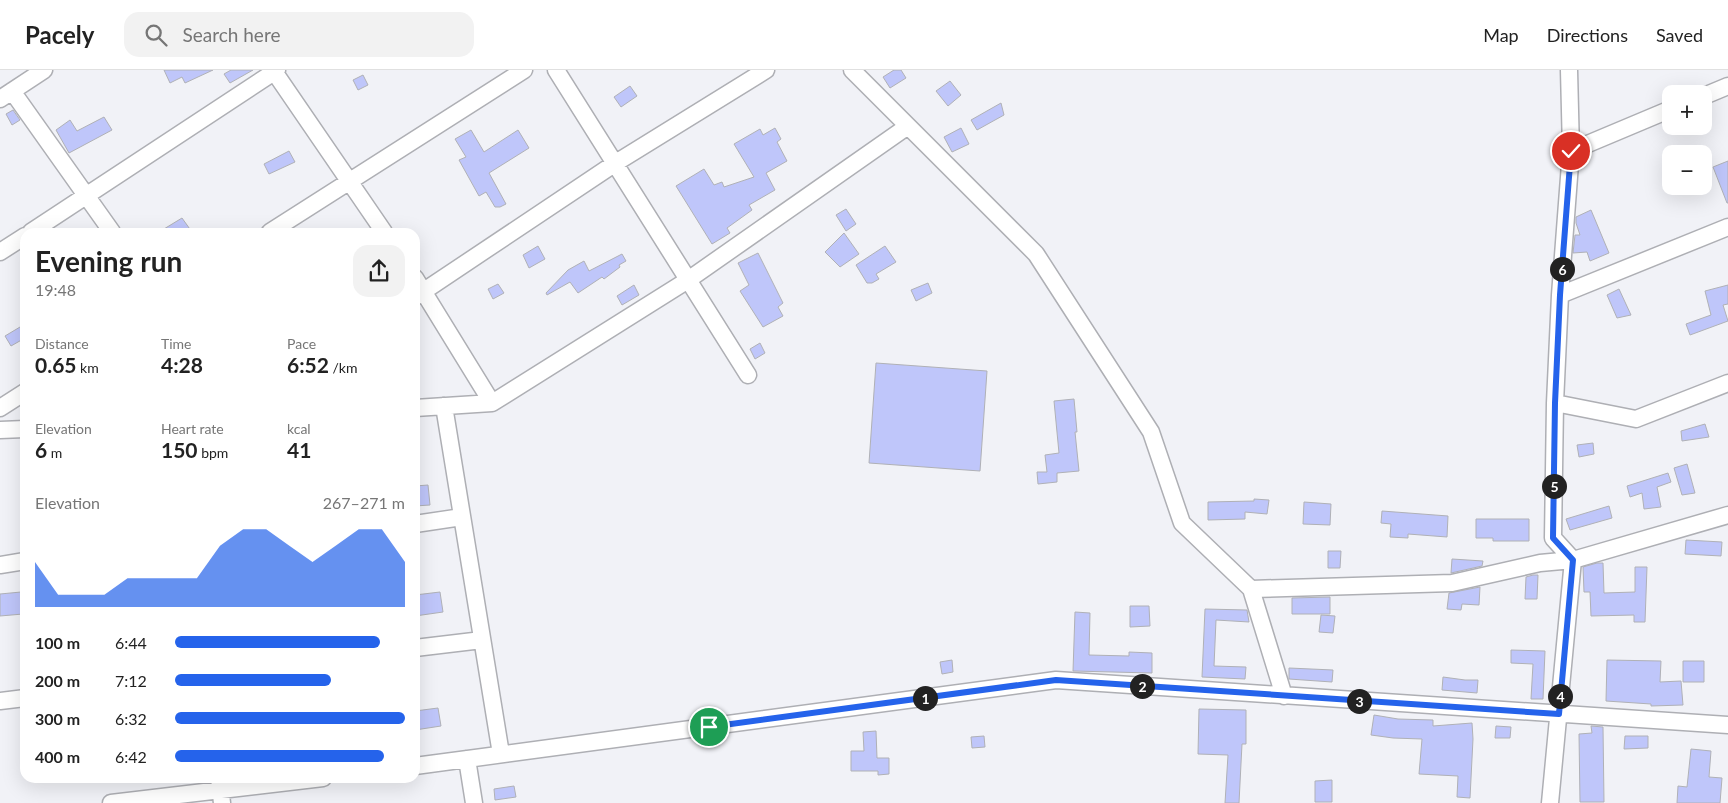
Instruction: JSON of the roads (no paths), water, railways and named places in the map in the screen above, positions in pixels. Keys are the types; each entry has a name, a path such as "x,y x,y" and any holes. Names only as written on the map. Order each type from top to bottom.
{"street":[{"path":"44,70 6,95 109,228"},
{"path":"37,228 275,70 381,228"},
{"path":"276,228 524,70"},
{"path":"556,70 748,375"},
{"path":"420,288 766,70"},
{"path":"852,70 1036,254 1151,432 1182,523 1252,589 1284,696"},
{"path":"1550,803 1573,560 1553,538 1555,403 1560,295 1571,151 1569,70"},
{"path":"1712,93 1728,86"},
{"path":"1571,151 1662,113"},
{"path":"420,408 492,403 688,280 908,126"},
{"path":"1560,295 1728,227"},
{"path":"0,252 20,239"},
{"path":"420,292 492,403"},
{"path":"1555,403 1636,419 1728,382"},
{"path":"0,408 20,395"},
{"path":"444,406 501,754"},
{"path":"0,430 20,429"},
{"path":"1252,589 1452,583 1540,563 1573,560 1728,515"},
{"path":"420,523 462,517"},
{"path":"0,565 20,562"},
{"path":"420,647 482,640"},
{"path":"420,765 1056,680 1728,725"},
{"path":"0,701 20,699"},
{"path":"467,759 474,803"},
{"path":"111,803 280,783"}]}
